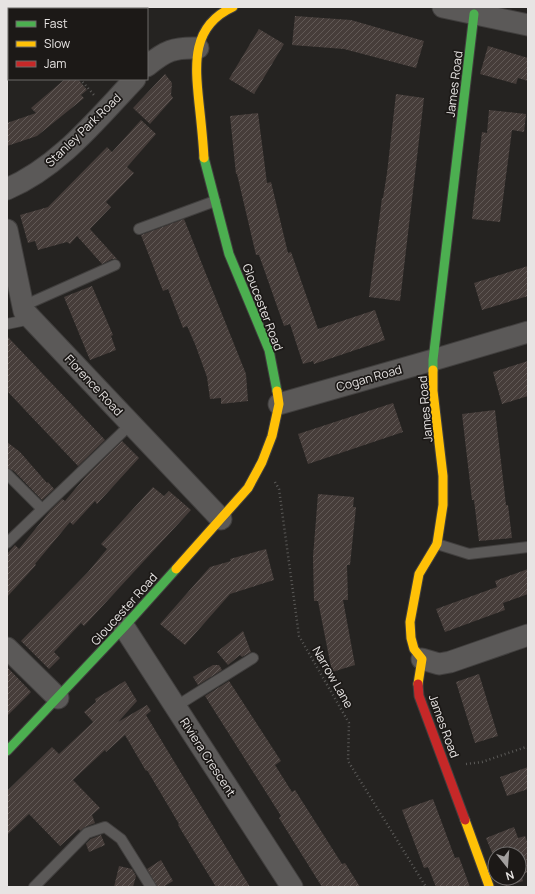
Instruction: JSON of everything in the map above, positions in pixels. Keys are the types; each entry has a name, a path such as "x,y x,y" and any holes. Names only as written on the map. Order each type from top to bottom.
{"street":[{"name":"Gloucester Road","path":"7,751 124,627 248,488 262,462 272,436 279,404 269,350 230,254 205,164 196,71 198,48 205,30 222,12 233,7"},
{"path":"443,7 528,24"},
{"name":"James Road","path":"474,14 433,360 433,391 444,476 443,505 437,544 419,574 410,622 411,638 414,649 422,659 418,683 419,696 487,878"},
{"path":"148,65 158,57 179,48 198,48"},
{"name":"Stanley Park Road","path":"7,189 34,176 56,158 84,132 134,80"},
{"path":"7,230 27,312"},
{"name":"Florence Road","path":"27,312 221,519"},
{"name":"Cogan Road","path":"279,404 528,332"},
{"name":"Riviera Crescent","path":"124,627 292,887"},
{"path":"422,659 439,664 450,662 528,635"},
{"path":"7,648 58,698"}],"lane":[{"path":"139,229 215,201"},
{"path":"7,324 115,265"},
{"path":"7,543 131,424"},
{"path":"7,474 42,509"},
{"path":"437,544 469,554 528,547"},
{"path":"175,707 252,658"},
{"path":"34,887 87,833 105,827 121,839 151,887"}],"path":[{"name":"Narrow Lane","path":"262,462 279,489 299,636 348,723 348,761 426,887"},
{"path":"444,761 463,764 476,763 526,747 528,748"}],"building":[{"path":"295,16 351,20 424,41 416,68 344,49 292,45"},
{"path":"259,29 284,44 254,94 229,79"},
{"path":"488,46 528,58 528,81 518,78 516,84 480,74"},
{"path":"165,74 172,83 171,95 173,98 150,124 133,108"},
{"path":"64,80 79,80 87,90 81,95 84,98 37,136 7,146 7,123 36,113 31,108"},
{"path":"396,94 424,98 400,301 369,297 382,198 387,173"},
{"path":"489,110 526,114 524,132 512,130 500,222 472,219 482,132 487,133"},
{"path":"258,113 267,183 271,182 288,253 291,252 318,329 375,310 385,340 314,364 313,361 303,364 290,324 284,326 259,255 256,255 236,174 230,116"},
{"path":"141,120 156,134 127,167 134,173 106,202 111,207 90,229 117,259 112,259 102,264 77,236 70,244 67,242 38,250 35,241 28,243 20,215 48,207 107,147 112,152"},
{"path":"184,219 246,374 248,401 221,404 221,398 210,399 207,377 195,344 187,326 183,328 168,289 163,291 141,235"},
{"path":"528,266 528,296 482,310 474,283"},
{"path":"92,286 113,335 111,336 116,350 90,360 64,297"},
{"path":"7,336 105,440 78,466 7,391"},
{"path":"528,361 528,396 502,404 493,372"},
{"path":"393,403 403,432 308,464 298,434"},
{"path":"495,410 506,505 508,505 512,538 479,541 474,500 472,500 462,414"},
{"path":"122,441 139,458 97,504 95,501 73,525 70,522 35,564 36,565 7,597 7,554 15,545 19,549 50,511 62,499 65,501 87,475"},
{"path":"7,442 20,452 54,489 42,500 14,471 7,468"},
{"path":"153,487 164,496 169,491 191,510 84,626 81,623 54,652 60,658 49,669 21,641 88,572 107,549 101,544"},
{"path":"318,494 354,497 353,507 356,507 350,565 347,565 348,600 343,600 355,665 332,672 318,601 314,601 313,557"},
{"path":"266,549 274,580 230,594 185,645 160,624 210,567 231,561 230,559"},
{"path":"528,569 528,594 503,603 505,610 445,632 436,609 497,587 495,581"},
{"path":"243,631 251,652 242,657 240,655 228,665 217,652"},
{"path":"213,665 219,665 222,670 198,685 193,677"},
{"path":"7,667 31,692 7,716"},
{"path":"479,674 498,736 475,743 456,682"},
{"path":"125,681 137,701 118,722 147,705 151,711 146,715 250,887 216,887 125,735 106,752 105,750 73,780 100,808 92,815 95,823 80,831 79,829 60,846 29,814 7,835 7,791 52,747 59,754 93,722 84,712 96,702 95,699"},
{"path":"229,681 281,761 275,765 292,792 295,790 342,864 345,863 360,887 322,887 279,818 281,816 205,696"},
{"path":"528,767 528,789 507,796 500,777"},
{"path":"433,799 455,858 459,857 470,887 436,887 428,867 424,868 402,810"},
{"path":"514,827 518,838 525,836 528,844 528,872 527,846 489,846 486,838"},
{"path":"101,835 105,845 89,852 86,844 91,839"},
{"path":"161,860 173,881 163,887 157,887 147,869"},
{"path":"119,866 132,869 136,876 133,887 114,887"}],"traffic: fast":[{"path":"433,370 474,14"},
{"path":"204,158 229,254 269,350 277,391"},
{"path":"7,751 124,627 176,569"}],"traffic: slow":[{"path":"204,158 197,74 199,48 203,35 209,25 219,15 233,7"},
{"path":"418,684 422,659 414,649 411,638 410,622 419,574 437,544 443,505 443,476 433,391 433,370"},
{"path":"176,569 248,488 262,462 272,436 279,404 277,391"},
{"path":"465,820 487,880"}],"traffic: jam":[{"path":"418,684 419,696 465,820"}]}
